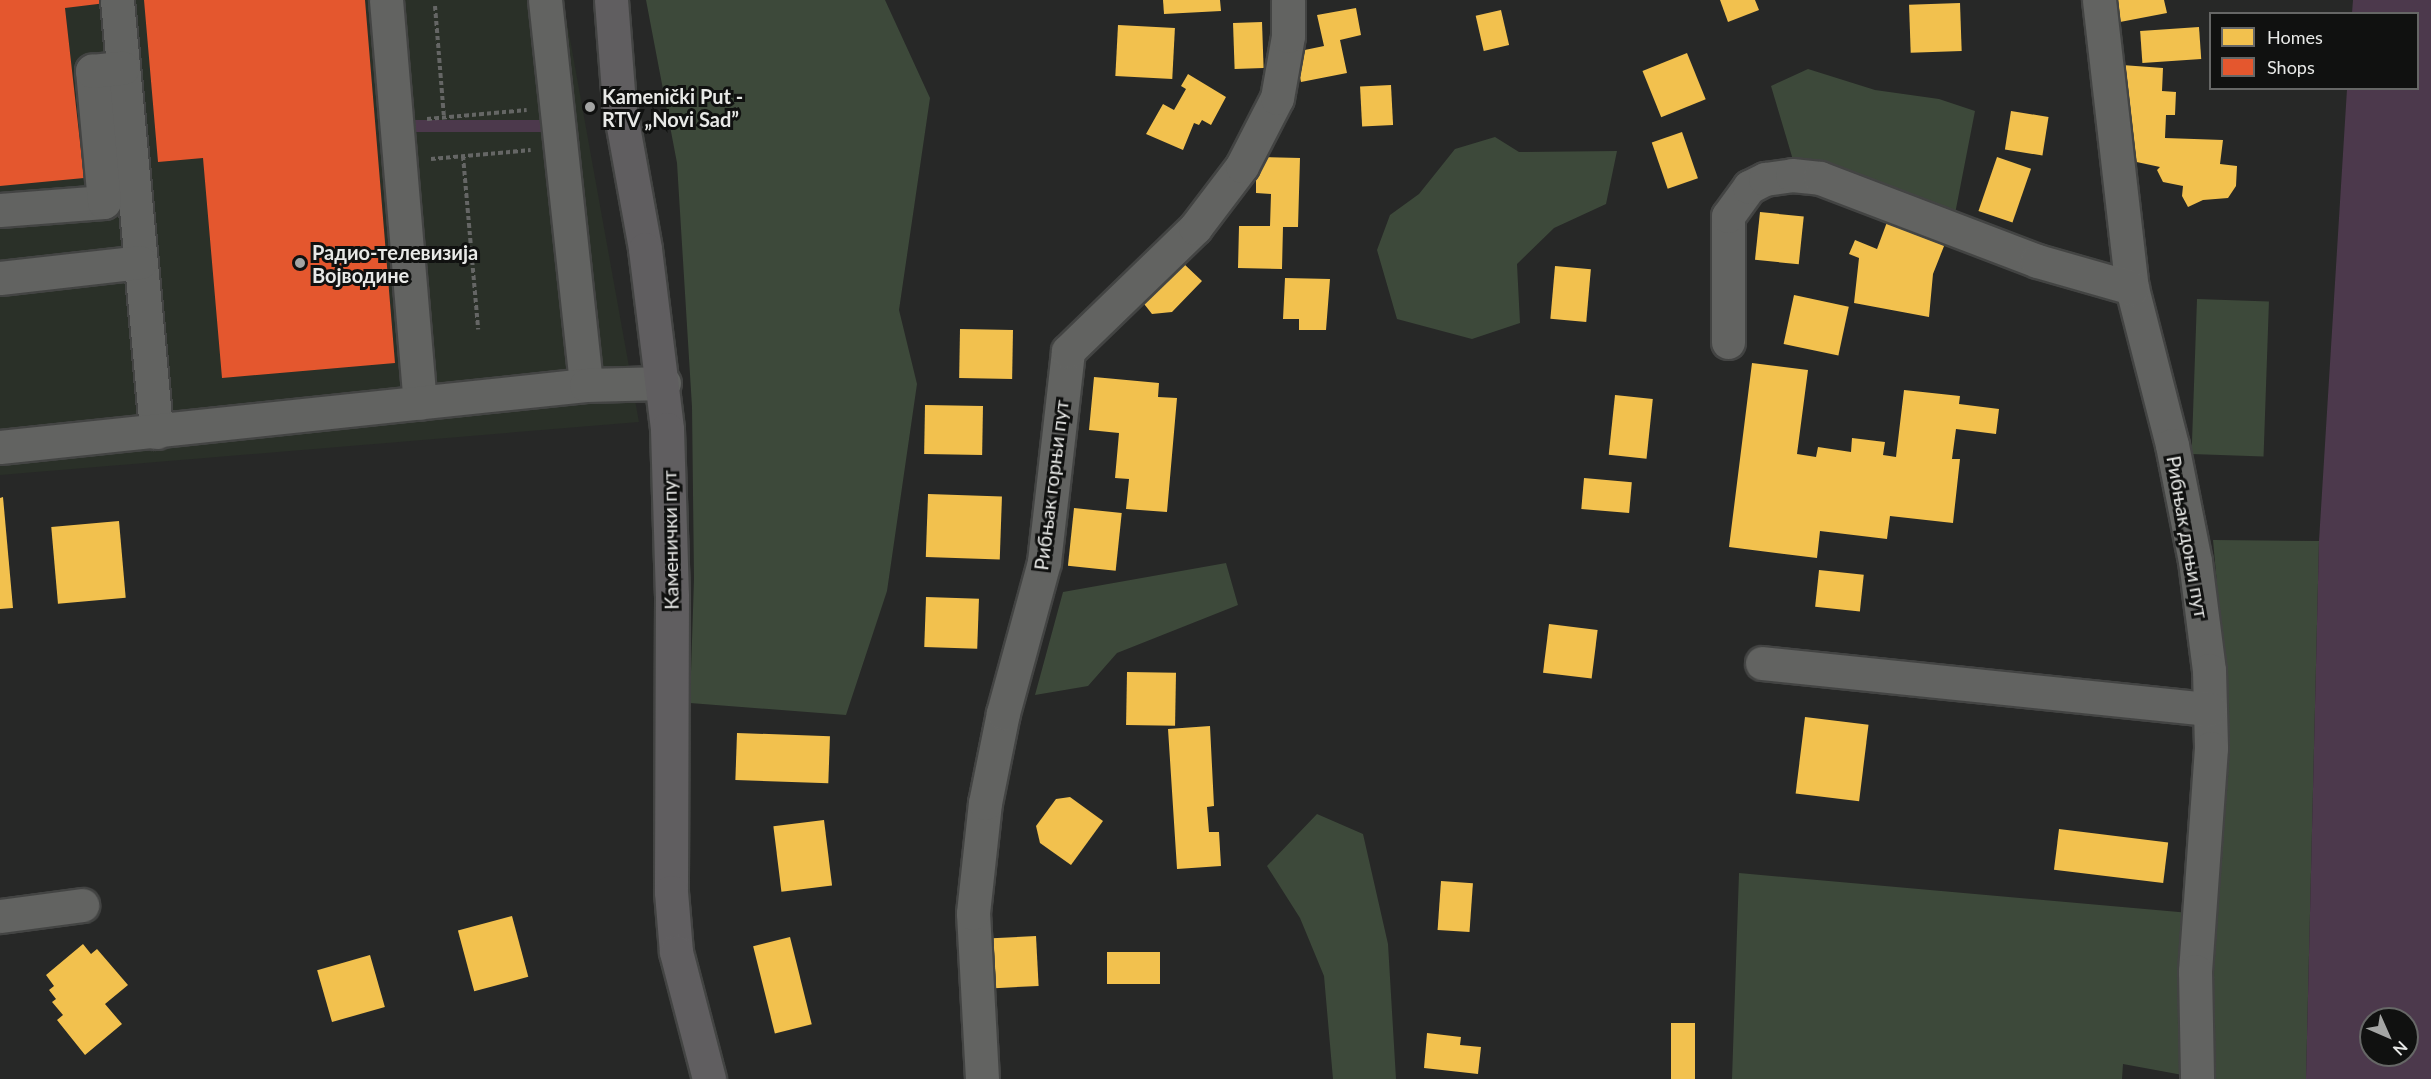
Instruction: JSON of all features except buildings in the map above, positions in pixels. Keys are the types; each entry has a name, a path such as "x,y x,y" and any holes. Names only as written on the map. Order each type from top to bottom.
{"main road":[{"name":"Каменички пут","path":"611,0 619,104 664,383 672,595 671,892 676,952 709,1079"}],"street":[{"path":"117,0 156,432"},
{"path":"386,0 420,403"},
{"path":"545,0 586,385"},
{"name":"Рибњак горњи пут","path":"982,1079 973,913 985,802 1003,713 1044,562 1068,351 1194,228 1242,166 1277,98 1288,36 1288,0"},
{"name":"Рибњак доњи пут","path":"2099,0 2132,288 2172,445 2194,561 2209,670 2211,748 2195,971 2197,1079"},
{"path":"0,210 104,201 92,71 123,68"},
{"path":"1728,342 1728,216 1749,187 1765,179 1792,175 1820,178 2037,261 2132,288"},
{"path":"0,278 140,262"},
{"path":"0,447 586,385 664,383"},
{"path":"1762,663 2210,709"},
{"path":"0,916 82,905"}],"path":[{"path":"435,6 444,118"},
{"path":"419,120 537,110"},
{"path":"423,160 541,149"},
{"path":"463,156 478,328"}],"shaded area":[{"path":"0,0 563,0 639,422 0,475"},
{"path":"2353,0 2431,0 2431,1079 2306,1079 2319,541 2347,90 2419,90 2419,12 2352,12"},
{"path":"405,120 544,120 544,132 405,132"}],"green space":[{"path":"646,0 885,0 930,98 899,310 917,384 887,591 846,715 690,703 694,579 692,407 677,163"},
{"path":"1808,69 1875,90 1939,99 1975,111 1954,219 1793,160 1771,86"},
{"path":"1495,137 1519,152 1617,151 1606,204 1554,228 1517,264 1520,323 1472,339 1397,319 1377,250 1390,215 1419,194 1455,149"},
{"path":"2197,299 2269,302 2264,456 2192,454"},
{"path":"2213,540 2319,541 2306,1079 2212,1079 2211,970 2226,776 2228,707"},
{"path":"1226,563 1238,605 1117,653 1088,686 1035,695 1063,592"},
{"path":"1317,814 1363,834 1388,944 1396,1079 1333,1079 1324,976 1300,918 1267,866"},
{"path":"1739,873 2190,913 2188,1076 2123,1064 2122,1079 1732,1079"}],"place":[{"name":"Kamenički Put - RTV „Novi Sad”","path":"590,107"},
{"name":"Радио-телевизија Војводине","path":"300,263"}]}
